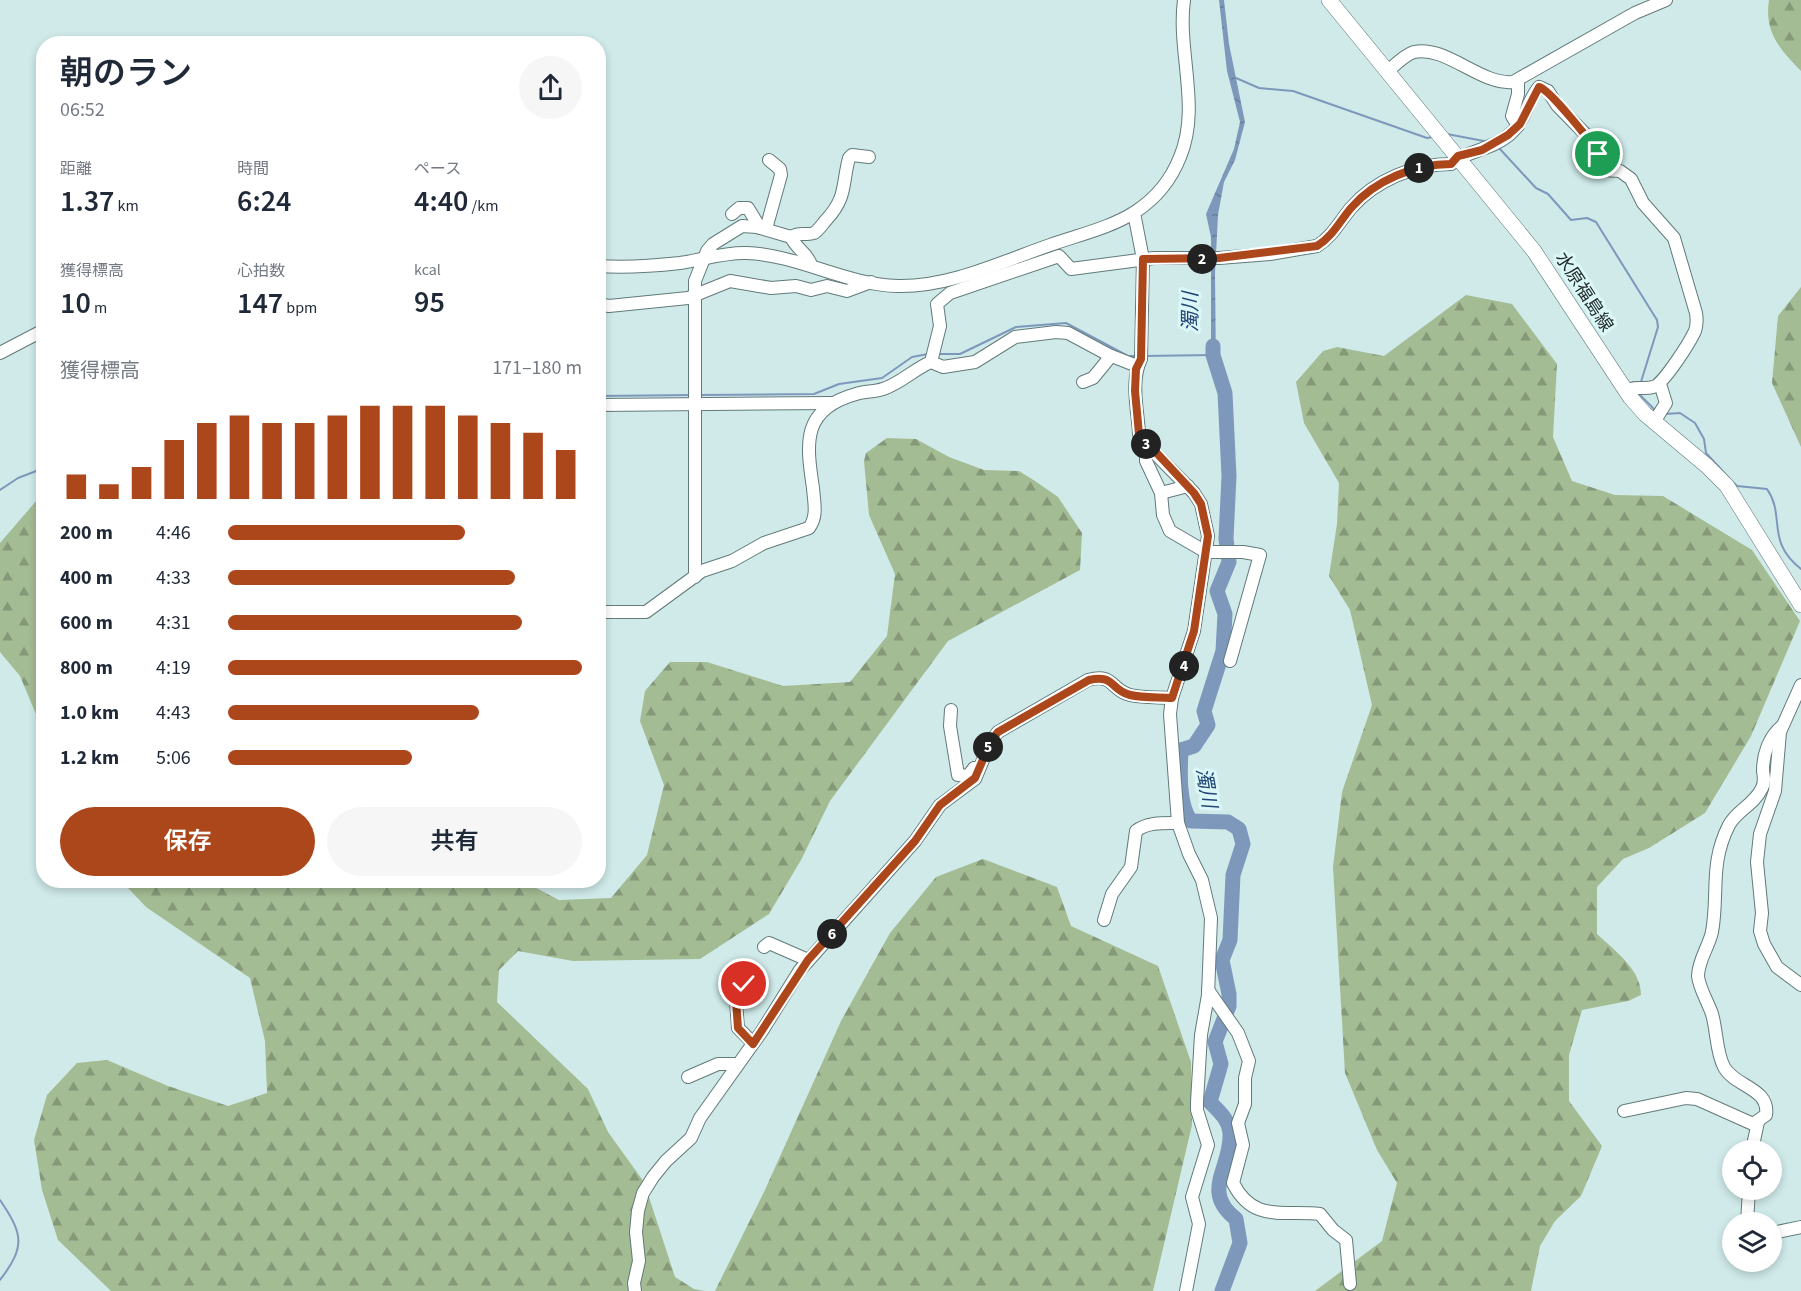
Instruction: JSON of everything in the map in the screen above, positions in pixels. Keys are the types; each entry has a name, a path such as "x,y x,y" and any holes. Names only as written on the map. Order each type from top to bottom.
{"main road":[{"name":"水原福島線","path":"1329,0 1534,251 1626,391 1654,422 1707,466 1727,486 1801,605"}],"street":[{"path":"606,266 651,266 747,253 811,265 871,282 898,286 922,285 962,276 1105,226 1134,213 1153,198 1169,179 1181,155 1187,134 1189,112 1181,30 1184,0"},
{"path":"1387,72 1404,57 1423,52 1443,57 1496,81 1518,80 1635,13 1666,0"},
{"path":"1518,80 1518,94 1512,116 1518,126"},
{"path":"606,612 646,612 702,571 732,561 764,543 809,528 815,506 807,439 826,407 858,393 886,388 932,356 940,326 936,308 939,302 950,293 1052,258 1063,258 1071,269 1143,259 1219,258 1317,246 1324,242 1352,206 1383,182 1420,168 1451,164 1458,156 1482,150 1508,135 1518,126 1537,89 1545,88 1591,140 1603,170 1620,171 1631,179 1642,203 1674,238 1697,324 1691,339 1660,384 1652,388 1632,387 1626,391"},
{"path":"791,237 796,233 813,233 818,230 842,199 849,158 852,155 869,157"},
{"path":"763,228 781,175 780,169 769,160"},
{"path":"732,214 739,208 748,208 763,228"},
{"path":"1134,213 1143,259 1140,359 1135,391 1139,434 1188,486 1201,504 1206,518 1208,536 1194,631 1172,698 1170,714 1178,823 1189,854 1202,880 1211,918 1208,990 1201,1035 1197,1102 1197,1110 1208,1145 1192,1197 1199,1224 1186,1291"},
{"path":"695,577 694,280 713,244 742,226 763,228 791,237 796,246 808,256 811,265"},
{"path":"606,305 695,296 715,285 730,281 771,288 796,286 811,290 827,286 847,291 871,282"},
{"path":"922,285 939,302"},
{"path":"932,356 943,367 975,362 1015,338 1056,332 1068,333 1111,356 1140,359"},
{"path":"0,353 36,334"},
{"path":"1083,382 1093,378 1111,356"},
{"path":"1654,422 1665,403 1660,384"},
{"path":"606,404 696,397 832,403"},
{"path":"1146,444 1146,461 1161,494 1163,515 1170,531 1206,552 1260,555 1230,661"},
{"path":"1161,494 1188,486"},
{"path":"635,1291 634,1283 639,1261 636,1232 643,1193 666,1161 691,1138 700,1118 753,1044 808,960 915,841 940,805 975,778 998,732 1089,680 1101,677 1129,695 1172,698"},
{"path":"1801,685 1782,726 1775,791 1760,834 1757,862 1762,913 1761,931 1764,944 1778,967 1801,985"},
{"path":"951,710 950,726 958,775 968,776 982,753 987,750"},
{"path":"1624,1112 1686,1098 1697,1099 1744,1122 1753,1124 1766,1115 1767,1106 1763,1097 1731,1076 1724,1067 1712,1014 1699,981 1698,972 1712,932 1714,874 1725,835 1730,823 1751,805 1763,786 1768,745 1773,734 1782,726"},
{"path":"1104,920 1112,894 1131,867 1136,831 1153,824 1178,823"},
{"path":"764,947 769,943 808,960"},
{"path":"744,984 735,988 738,1028 753,1044"},
{"path":"1208,990 1238,1033 1250,1061 1245,1078 1247,1094 1238,1123 1243,1145 1233,1183 1238,1194 1260,1211 1269,1214 1320,1214 1333,1230 1346,1240 1350,1284"},
{"path":"688,1077 718,1064 737,1064"},
{"path":"1754,1140 1758,1122"},
{"path":"1782,1231 1801,1227"}],"green space":[{"path":"1769,0 1801,0 1801,71 1775,40 1769,22"},
{"path":"1801,287 1801,447 1772,383 1778,316"},
{"path":"1466,295 1512,304 1557,364 1553,437 1572,481 1615,495 1663,496 1752,550 1800,621 1751,736 1705,813 1649,848 1623,859 1597,887 1597,934 1632,969 1637,977 1641,995 1628,1001 1582,1010 1569,1055 1569,1101 1602,1146 1581,1196 1555,1221 1540,1246 1531,1291 1315,1291 1382,1241 1397,1183 1377,1150 1345,1073 1333,867 1342,792 1372,705 1350,610 1329,576 1337,524 1339,483 1304,423 1296,382 1323,351 1337,347 1384,356"},
{"path":"887,438 916,439 949,457 984,470 1019,471 1058,497 1082,533 1080,570 948,641 830,801 801,860 769,914 700,959 573,961 518,951 499,970 497,1002 588,1089 608,1132 644,1182 675,1277 694,1289 705,1291 111,1291 58,1240 42,1190 34,1140 47,1095 77,1063 107,1060 168,1086 228,1106 267,1093 265,1041 250,978 146,907 128,888 536,888 559,900 611,898 647,855 664,785 640,721 645,691 670,662 707,662 783,686 850,682 887,636 895,574 869,515 864,461 866,453"},
{"path":"36,501 36,714 20,676 0,652 0,543"},
{"path":"983,859 1057,887 1071,926 1158,966 1191,1062 1192,1125 1153,1291 715,1291 764,1192 841,1021 890,933 936,877"}],"water":[{"name":"濁川","path":"1219,0 1224,0 1229,44 1245,122 1235,160 1224,182 1218,215 1215,274 1216,367 1211,353 1211,237 1206,214 1234,149 1240,122 1227,71"}],"waterway":[{"path":"1236,78 1259,88 1293,91 1427,138 1433,137"},
{"path":"1447,134 1489,142"},
{"path":"1499,148 1536,188 1548,194 1571,220 1587,218 1596,222 1657,320 1658,327 1640,385"},
{"path":"937,354 960,354 1016,327 1066,323 1128,356 1136,356"},
{"name":"濁川","path":"1213,346 1213,355 1225,393 1229,476 1226,539 1229,562 1217,591 1225,614 1223,651 1204,711 1208,725 1194,746 1181,750 1180,777 1184,806 1191,821 1228,822 1239,829 1243,844 1233,875 1230,940 1222,960 1229,994 1229,1006 1215,1042 1221,1064 1210,1102 1223,1116 1229,1128 1229,1146 1219,1189 1220,1199 1225,1209 1236,1219 1240,1243 1222,1291"},
{"path":"700,395 814,394 839,384 882,378 912,357 928,354"},
{"path":"1144,356 1213,355"},
{"path":"1638,393 1655,410"},
{"path":"606,396 692,395"},
{"path":"1665,414 1680,413 1695,423 1704,439 1706,453 1729,478"},
{"path":"0,490 18,478 36,471"},
{"path":"1733,482 1737,486 1767,489 1775,509 1779,539 1790,559 1801,569"},
{"path":"0,1200 13,1222 18,1240 14,1258 0,1280"}],"route":[{"path":"744,984 735,988 738,1028 743,1036 753,1044 808,960 915,841 943,801 975,778 980,771 991,741 998,732 1089,680 1101,677 1129,695 1172,698 1194,631 1208,536 1206,518 1194,493 1142,440 1139,434 1135,391 1136,369 1141,359 1143,259 1219,258 1270,254 1317,246 1324,242 1352,206 1383,182 1420,168 1451,164 1458,156 1482,150 1508,135 1520,124 1539,87 1545,88 1557,105 1577,123 1591,140 1598,154"}]}
